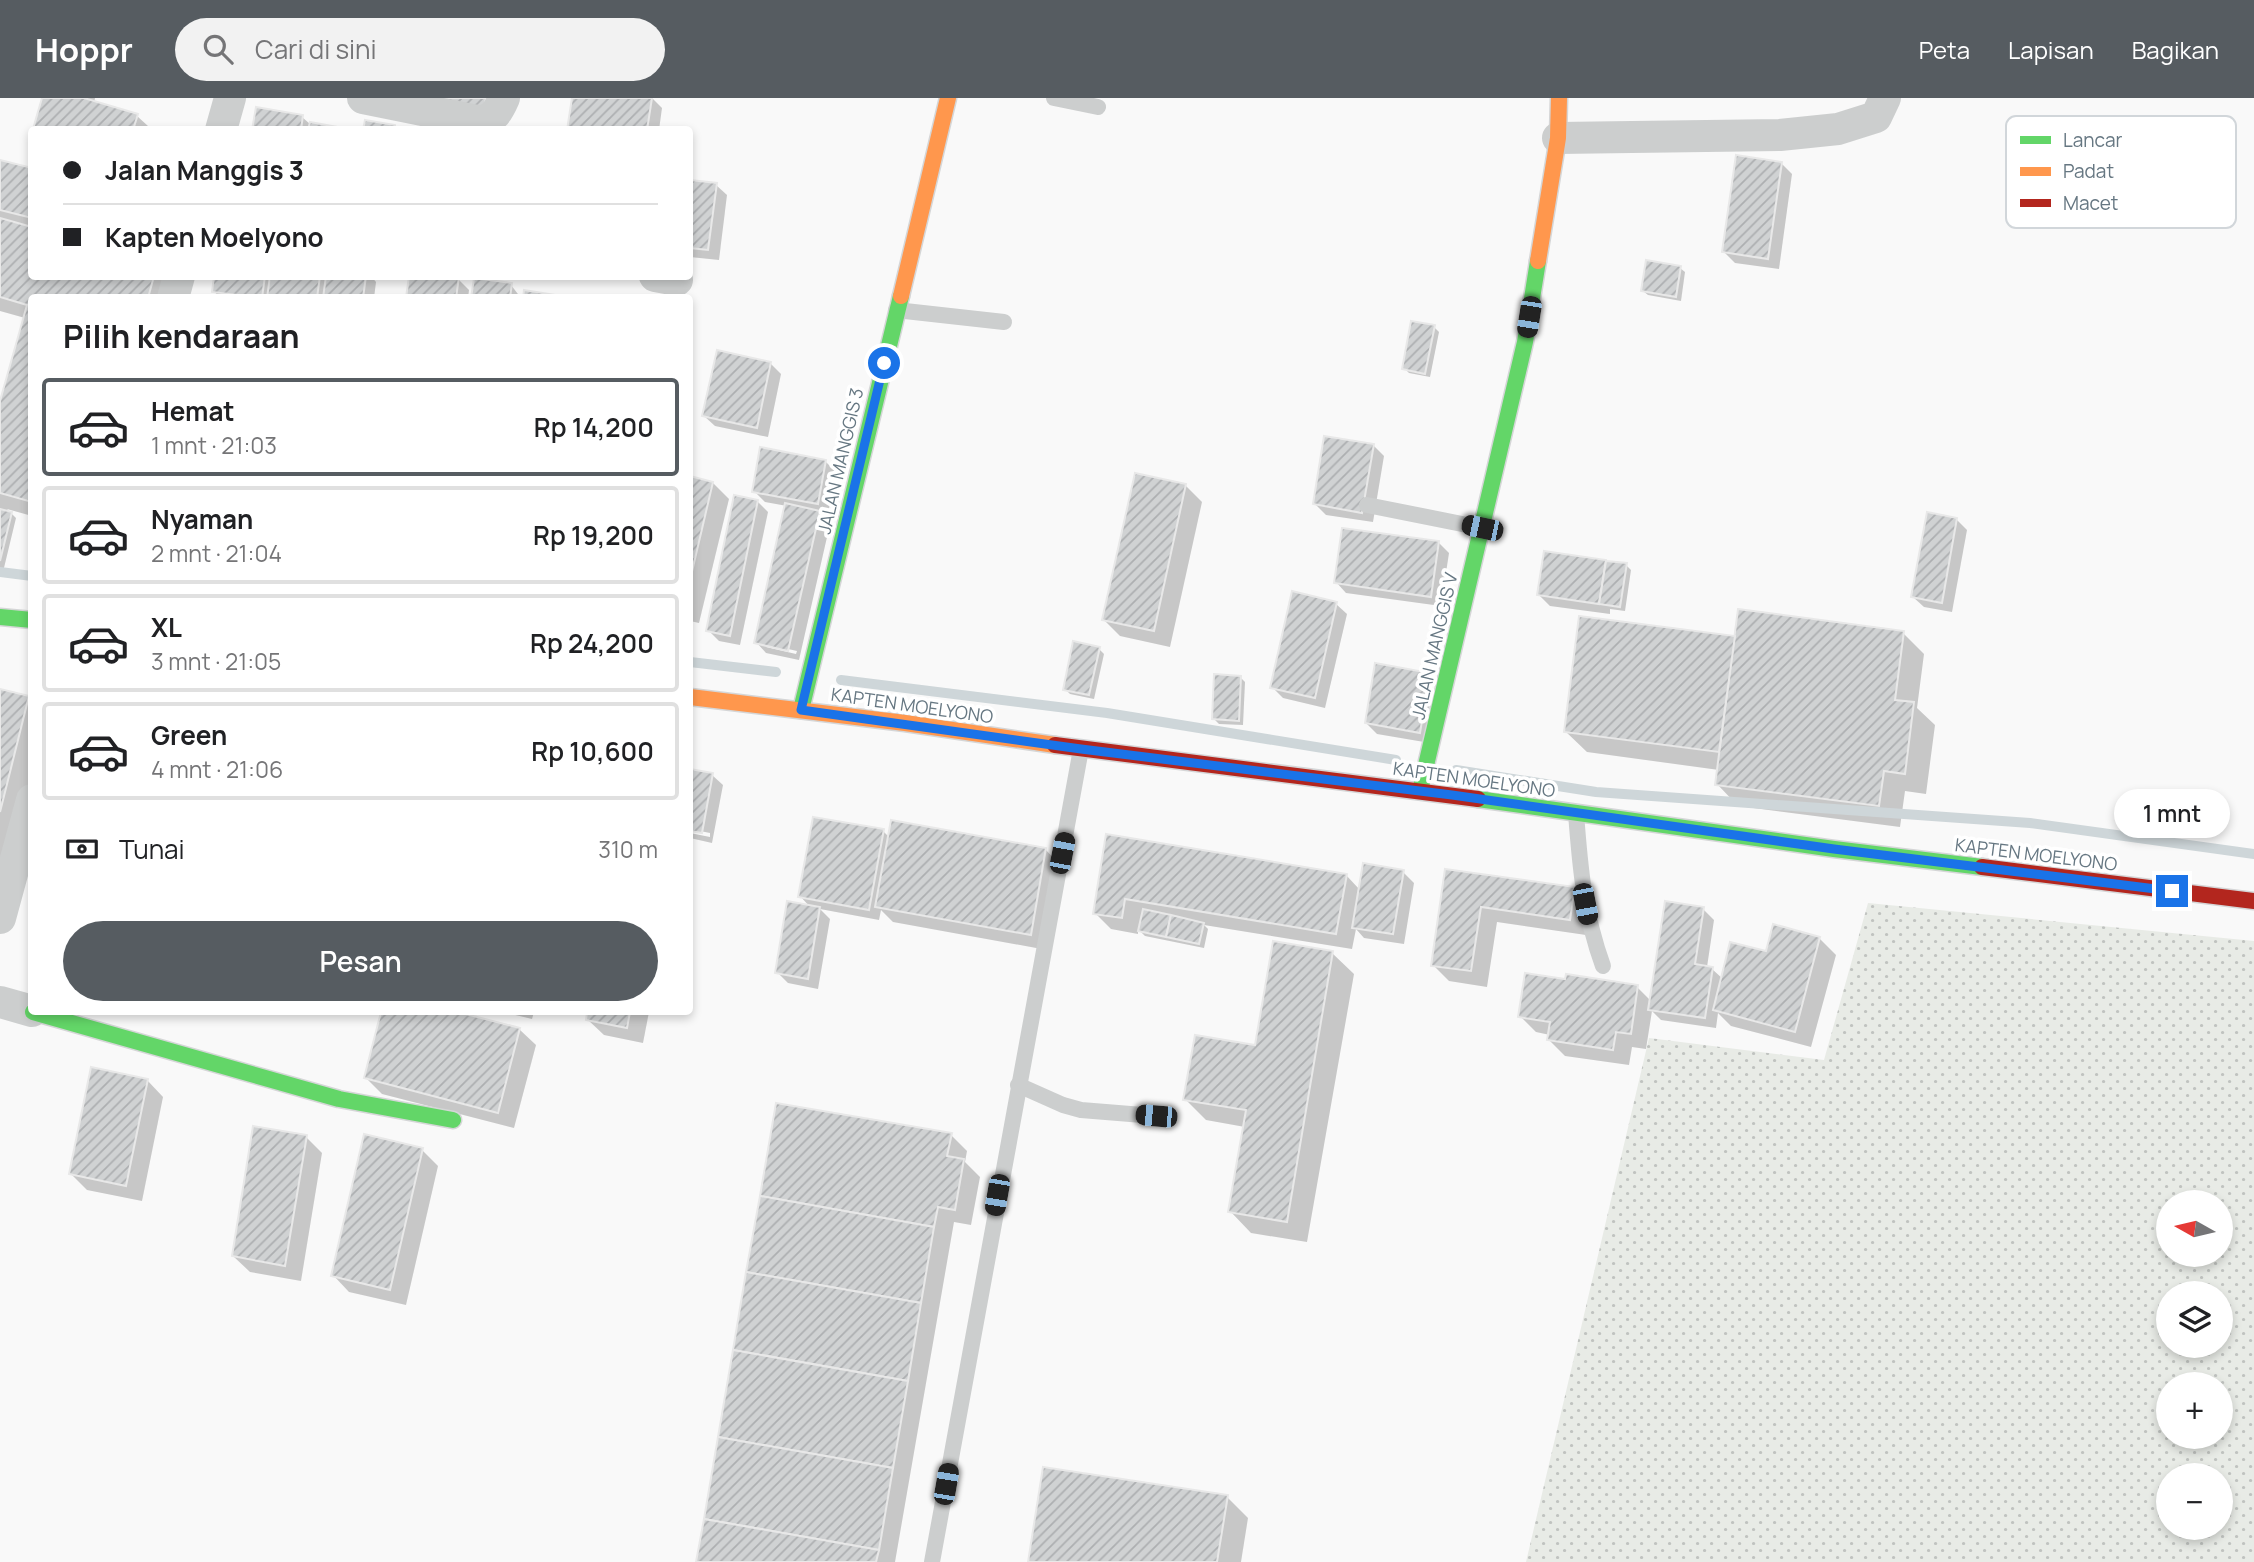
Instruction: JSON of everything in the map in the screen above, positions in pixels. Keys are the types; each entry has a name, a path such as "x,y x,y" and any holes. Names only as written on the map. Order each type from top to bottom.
{"street":[{"path":"222,126 230,98"},
{"path":"363,98 488,121 494,116 503,98"},
{"name":"JALAN MANGGIS 3","path":"801,710 948,98"},
{"name":"JALAN MANGGIS V","path":"1420,791 1525,342 1558,138 1559,98"},
{"path":"1558,138 1780,135 1838,129 1876,117 1885,98"},
{"path":"0,617 28,620"},
{"name":"KAPTEN MOELYONO","path":"693,697 1420,791 1834,849 2254,901"},
{"path":"0,918 28,815"},
{"path":"0,1002 28,1010"},
{"path":"46,1015 338,1099 453,1120"}],"lane":[{"path":"1054,98 1098,107"},
{"path":"896,310 1004,322"},
{"path":"1367,505 1482,528"},
{"path":"932,1562 1081,749"},
{"path":"1576,813 1582,889 1593,938 1603,966"},
{"path":"1018,1085 1081,1110 1156,1116"}],"shaded area":[{"path":"1868,903 2254,941 2254,1562 1526,1562 1649,1038 1824,1060"}],"building":[{"path":"42,98 84,98 138,114 134,126 34,126"},
{"path":"427,98 486,98 484,109"},
{"path":"572,98 652,98 648,126 568,126"},
{"path":"256,107 303,115 302,126 253,126"},
{"path":"365,120 395,125 395,126 364,126"},
{"path":"310,122 332,126 309,126"},
{"path":"1736,155 1782,162 1768,259 1722,252"},
{"path":"0,160 28,167 28,217 0,210"},
{"path":"693,180 717,183 708,250 693,248"},
{"path":"0,218 28,226 28,280 153,280 149,294 28,294 28,501 0,493 0,401 27,305 0,297"},
{"path":"1646,260 1681,266 1676,297 1641,291"},
{"path":"214,280 264,280 263,294 212,292"},
{"path":"269,280 319,280 318,294 268,294"},
{"path":"325,280 365,280 364,294 324,294"},
{"path":"408,280 459,280 457,294 407,294"},
{"path":"474,280 512,283 511,294 472,294"},
{"path":"524,290 549,294 524,294"},
{"path":"1411,321 1435,325 1425,374 1402,369"},
{"path":"717,350 771,362 757,428 702,416"},
{"path":"1324,436 1374,444 1362,513 1313,504"},
{"path":"760,447 826,460 818,504 752,492"},
{"path":"1135,473 1186,484 1154,631 1102,620"},
{"path":"693,477 713,482 693,567"},
{"path":"734,495 758,500 730,636 706,631"},
{"path":"785,503 820,511 788,651 754,643"},
{"path":"0,509 12,512 0,561"},
{"path":"1927,512 1957,518 1942,603 1911,597"},
{"path":"1342,528 1439,541 1431,597 1334,583"},
{"path":"1544,551 1606,560 1599,604 1537,595"},
{"path":"1606,561 1627,563 1620,607 1599,604"},
{"path":"1292,591 1337,602 1315,698 1270,688"},
{"path":"1738,609 1904,631 1895,700 1914,702 1905,774 1884,771 1879,806 1715,785"},
{"path":"1579,616 1735,636 1719,752 1564,732"},
{"path":"1073,641 1100,647 1089,695 1063,690"},
{"path":"1375,663 1430,673 1420,733 1365,723"},
{"path":"1214,674 1241,676 1239,721 1212,719"},
{"path":"0,689 28,696 28,700 0,812"},
{"path":"693,770 713,773 702,833 693,832"},
{"path":"813,817 884,829 869,910 798,897"},
{"path":"891,820 1046,848 1031,935 875,907"},
{"path":"1106,834 1347,874 1336,934 1125,899 1122,918 1093,914"},
{"path":"1363,863 1404,870 1393,934 1352,928"},
{"path":"1445,869 1575,887 1570,920 1481,907 1471,971 1431,966"},
{"path":"787,901 820,907 808,979 775,973"},
{"path":"1665,901 1704,907 1695,964 1713,967 1705,1018 1648,1010"},
{"path":"1143,909 1171,915 1166,937 1138,931"},
{"path":"1171,915 1204,923 1199,944 1166,937"},
{"path":"1773,924 1820,937 1795,1032 1713,1010 1730,942 1766,951"},
{"path":"1273,941 1333,951 1287,1222 1228,1212 1246,1110 1183,1100 1195,1035 1255,1045"},
{"path":"1525,973 1565,979 1566,974 1638,985 1631,1034 1616,1032 1613,1050 1547,1040 1550,1022 1518,1017"},
{"path":"380,1015 470,1015 520,1028 498,1113 364,1078"},
{"path":"587,1015 629,1015 627,1028 586,1020"},
{"path":"91,1067 148,1079 126,1186 69,1174"},
{"path":"776,1103 952,1133 947,1156 964,1159 955,1210 938,1207 934,1227 760,1196"},
{"path":"253,1126 307,1135 285,1266 232,1256"},
{"path":"364,1134 423,1148 390,1290 331,1276"},
{"path":"760,1196 934,1227 921,1303 746,1272"},
{"path":"746,1272 921,1303 908,1381 733,1350"},
{"path":"733,1350 908,1381 893,1468 718,1437"},
{"path":"718,1437 893,1468 879,1550 704,1519"},
{"path":"1043,1467 1228,1495 1217,1562 1028,1562"},
{"path":"704,1519 879,1550 876,1562 696,1562"}],"waterway":[{"path":"0,572 28,576"},
{"path":"693,662 776,672"},
{"path":"841,680 1107,713 1396,760"},
{"path":"1456,770 1596,792 2030,823 2254,854"}],"traffic: fast":[{"path":"1420,791 1525,342 1538,261"},
{"path":"801,710 901,296"},
{"path":"0,617 28,620"},
{"path":"1478,799 1982,867"},
{"path":"44,1015 339,1099 453,1120"}],"traffic: slow":[{"path":"901,296 948,98"},
{"path":"1538,261 1558,138 1559,98"},
{"path":"693,697 905,723 1055,745"}],"traffic: jam":[{"path":"1055,745 1478,799"},
{"path":"1982,867 2254,901"}],"route":[{"path":"884,363 801,710 1081,749 1452,795 1834,849 2172,891"}]}
